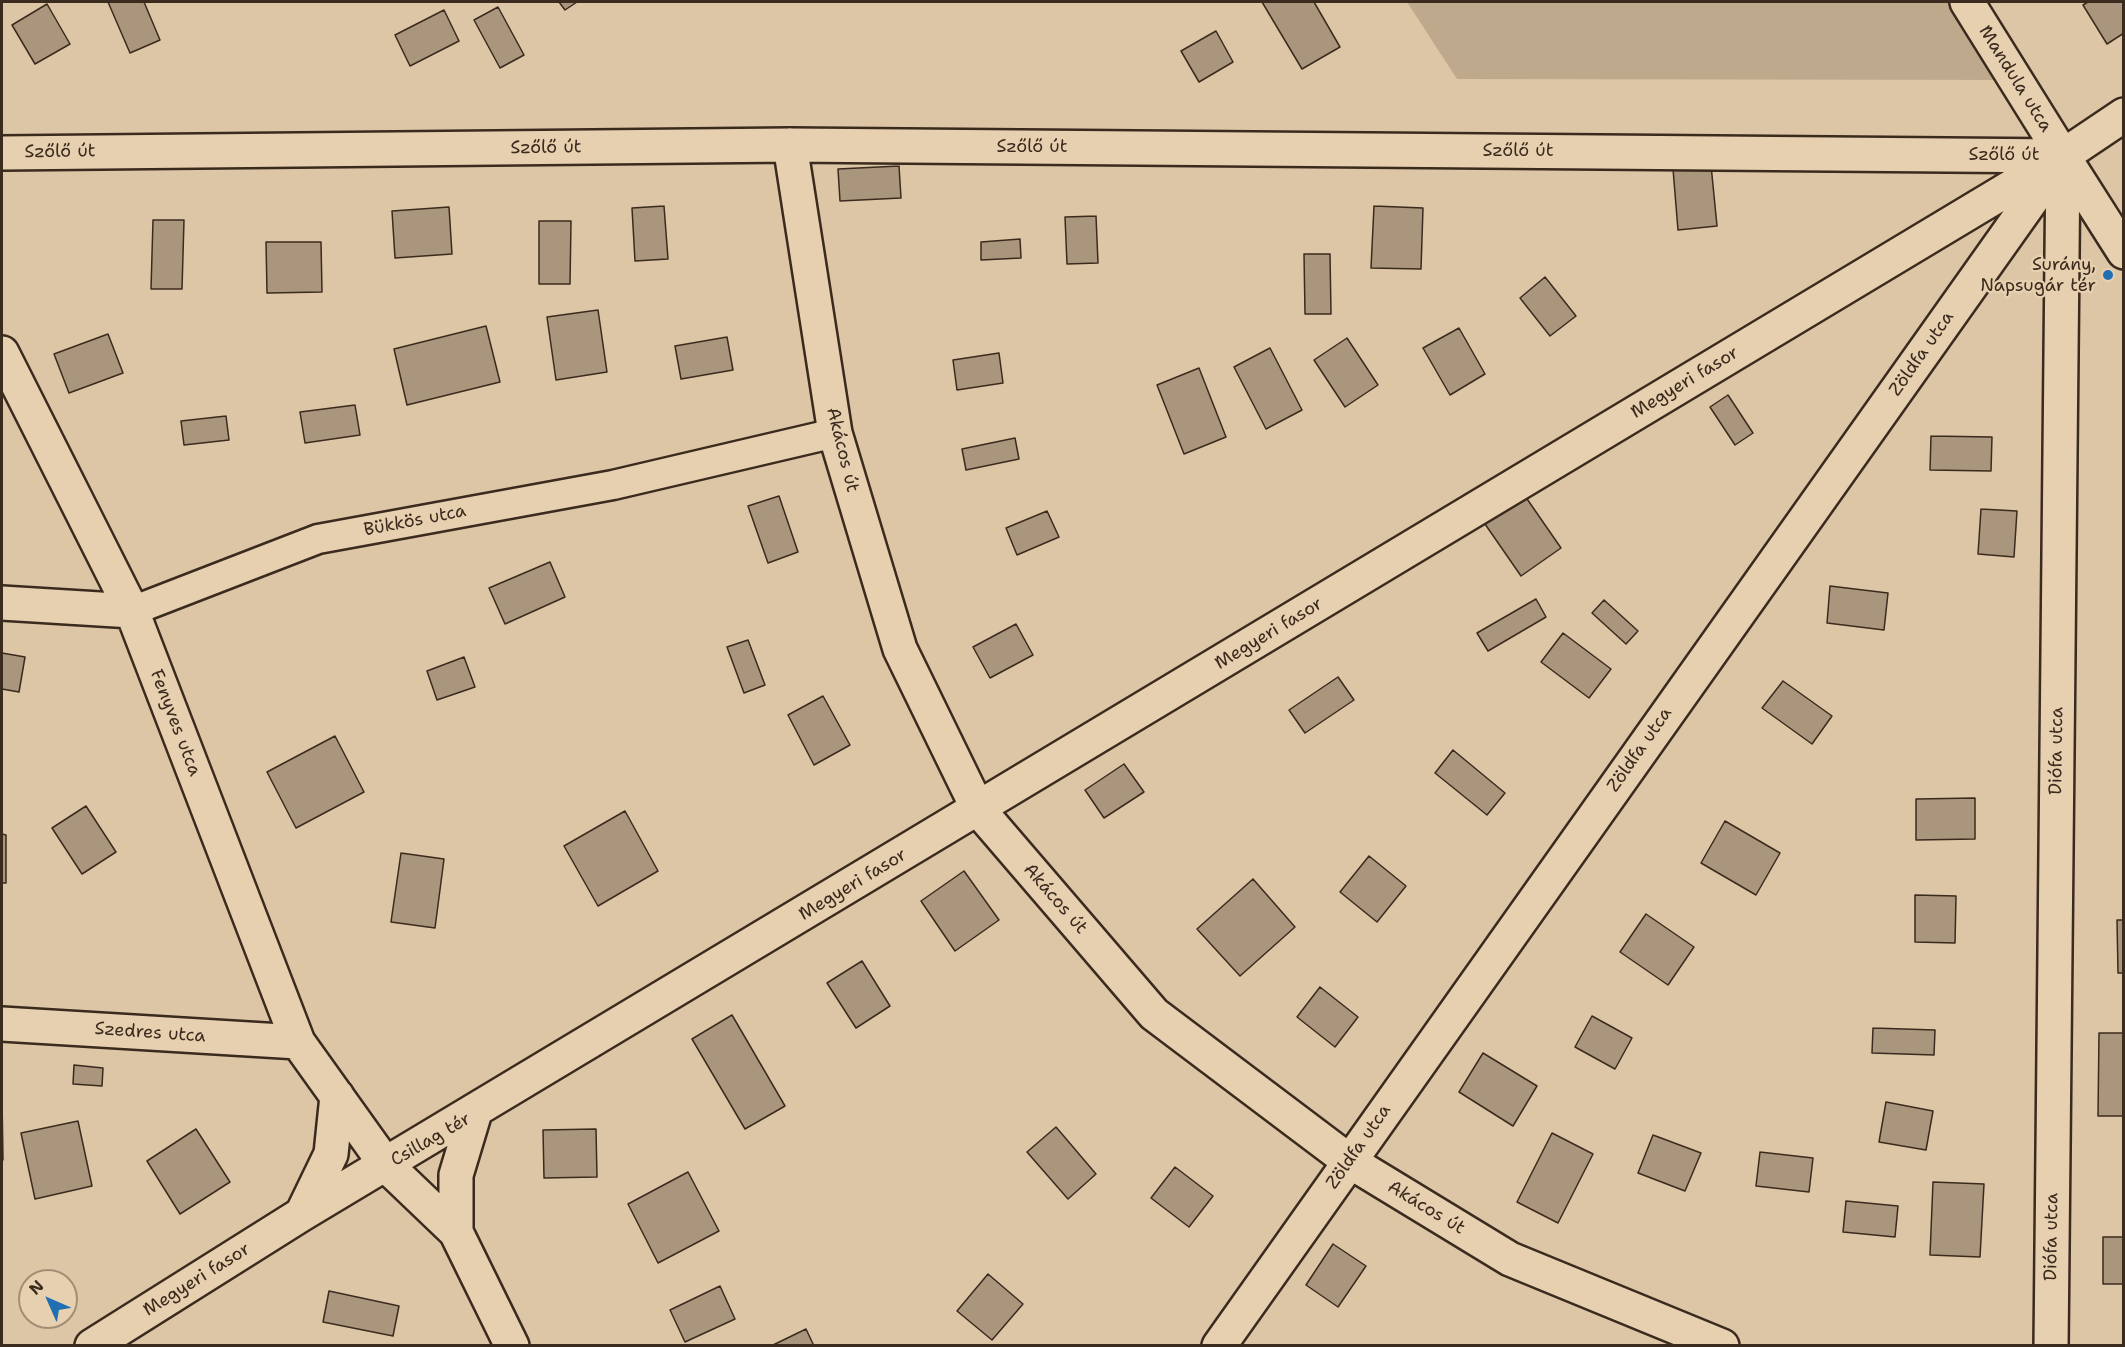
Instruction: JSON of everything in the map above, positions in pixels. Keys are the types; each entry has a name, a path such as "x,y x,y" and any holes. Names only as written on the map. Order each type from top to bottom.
{"street":[{"name":"Mandula utca","path":"1967,2 2124,252"},
{"name":"Megyeri fasor","path":"475,1112 2063,156 2124,115"},
{"name":"Szőlő út","path":"2,153 790,146 2063,156"},
{"name":"Akácos út","path":"790,146 835,433 900,649 978,809 1154,1014 1349,1161 1509,1259 1706,1343"},
{"name":"Zöldfa utca","path":"1219,1346 2063,156"},
{"name":"Diófa utca","path":"2050,1346 2063,156"},
{"name":"Fenyves utca","path":"2,353 132,611 298,1042 337,1096"},
{"name":"Bükkös utca","path":"2,603 132,611 318,539 613,485 835,433"},
{"name":"Szedres utca","path":"2,1024 298,1042"},
{"name":"Csillag tér","path":"337,1096 386,1165 456,1232"},
{"path":"302,1214 331,1154 337,1096"},
{"name":"Csillag tér","path":"302,1214 475,1112"},
{"name":"Csillag tér","path":"456,1232 456,1176 475,1112"},
{"name":"Megyeri fasor","path":"92,1346 302,1214"},
{"path":"456,1232 512,1346"}],"shaded area":[{"path":"1407,2 1977,2 2030,80 1457,79"}],"building":[{"path":"108,2 144,2 160,40 130,53"},
{"path":"559,2 577,2 565,10"},
{"path":"1262,2 1314,2 1340,47 1302,69"},
{"path":"2088,2 2124,2 2124,33 2107,44 2083,5"},
{"path":"47,4 70,44 35,64 12,25"},
{"path":"498,7 524,55 500,68 474,20"},
{"path":"444,10 459,41 410,66 395,35"},
{"path":"1216,31 1233,62 1199,82 1181,51"},
{"path":"1711,165 1717,226 1678,230 1673,169"},
{"path":"899,166 901,198 840,201 838,169"},
{"path":"664,206 668,259 635,261 632,208"},
{"path":"1374,206 1423,208 1421,269 1371,268"},
{"path":"449,207 452,254 395,258 392,211"},
{"path":"1096,216 1098,263 1067,264 1065,217"},
{"path":"153,220 184,220 182,289 151,289"},
{"path":"539,221 571,221 570,284 539,284"},
{"path":"1020,239 1021,258 981,260 981,242"},
{"path":"266,242 321,242 322,292 267,293"},
{"path":"1304,254 1330,254 1331,314 1305,314"},
{"path":"1545,277 1576,316 1550,336 1520,298"},
{"path":"598,310 607,372 556,380 547,317"},
{"path":"486,326 500,382 407,405 394,349"},
{"path":"1459,328 1485,374 1450,395 1423,348"},
{"path":"108,334 123,373 69,393 54,354"},
{"path":"727,337 733,370 681,379 675,346"},
{"path":"1347,338 1378,385 1345,407 1314,360"},
{"path":"1270,348 1302,410 1266,429 1234,367"},
{"path":"999,353 1003,383 957,390 953,360"},
{"path":"1199,368 1226,437 1184,454 1157,385"},
{"path":"1728,395 1753,433 1735,445 1710,407"},
{"path":"355,405 360,435 305,443 300,412"},
{"path":"226,416 229,440 184,445 181,421"},
{"path":"1931,436 1992,437 1991,471 1930,470"},
{"path":"1015,438 1019,459 966,470 962,449"},
{"path":"779,496 798,552 768,563 748,506"},
{"path":"1525,496 1561,548 1521,576 1485,524"},
{"path":"1981,509 2017,511 2014,557 1978,554"},
{"path":"1047,511 1059,537 1017,555 1006,528"},
{"path":"550,562 565,597 505,624 489,588"},
{"path":"1830,586 1888,593 1884,630 1827,623"},
{"path":"1536,599 1546,617 1488,651 1477,633"},
{"path":"1604,600 1638,631 1626,644 1592,613"},
{"path":"1016,624 1033,655 990,678 973,647"},
{"path":"1563,633 1611,669 1589,698 1541,662"},
{"path":"748,640 765,685 744,693 727,647"},
{"path":"2,653 25,657 19,692 2,689"},
{"path":"464,657 475,687 437,700 427,671"},
{"path":"1338,677 1354,700 1305,733 1289,710"},
{"path":"1783,681 1832,716 1812,744 1762,708"},
{"path":"823,696 850,745 814,765 788,715"},
{"path":"335,736 364,792 296,828 267,772"},
{"path":"1453,750 1505,793 1487,815 1435,773"},
{"path":"1124,764 1144,792 1104,818 1085,790"},
{"path":"1975,798 1975,839 1916,840 1916,799"},
{"path":"86,806 116,852 82,874 52,828"},
{"path":"625,811 658,871 598,906 564,846"},
{"path":"1725,821 1780,853 1756,895 1701,863"},
{"path":"2,834 6,835 6,883 2,883"},
{"path":"401,853 444,859 435,928 391,922"},
{"path":"1369,856 1406,886 1377,922 1340,892"},
{"path":"964,871 999,920 955,951 921,901"},
{"path":"1253,879 1295,927 1240,976 1197,929"},
{"path":"1915,895 1956,896 1955,943 1915,942"},
{"path":"1646,914 1694,947 1668,985 1620,952"},
{"path":"2117,920 2124,920 2124,973 2118,973"},
{"path":"862,961 890,1006 856,1028 827,983"},
{"path":"1320,987 1358,1017 1335,1047 1297,1017"},
{"path":"732,1015 785,1106 745,1129 692,1039"},
{"path":"1592,1016 1632,1038 1615,1069 1575,1047"},
{"path":"1873,1028 1935,1030 1934,1055 1872,1053"},
{"path":"2099,1033 2124,1033 2124,1116 2098,1116"},
{"path":"1483,1053 1537,1086 1513,1126 1459,1092"},
{"path":"74,1065 103,1068 102,1086 73,1084"},
{"path":"2,1098 3,1160 2,1160"},
{"path":"1886,1102 1933,1111 1926,1150 1879,1142"},
{"path":"78,1121 92,1186 35,1199 21,1133"},
{"path":"1056,1127 1096,1174 1068,1199 1027,1152"},
{"path":"196,1129 230,1182 180,1214 147,1161"},
{"path":"596,1129 597,1177 544,1178 543,1130"},
{"path":"1552,1133 1593,1154 1558,1223 1517,1202"},
{"path":"1653,1135 1701,1153 1685,1191 1638,1173"},
{"path":"1760,1152 1813,1158 1809,1192 1756,1186"},
{"path":"1175,1167 1213,1196 1189,1227 1151,1198"},
{"path":"688,1172 719,1231 658,1263 628,1204"},
{"path":"1933,1182 1984,1184 1980,1257 1930,1255"},
{"path":"1846,1201 1898,1206 1895,1237 1843,1232"},
{"path":"2103,1237 2124,1237 2124,1284 2103,1284"},
{"path":"1333,1244 1366,1266 1338,1307 1306,1285"},
{"path":"988,1274 1023,1304 992,1340 957,1311"},
{"path":"720,1286 735,1319 685,1342 670,1310"},
{"path":"329,1291 399,1306 393,1336 323,1322"},
{"path":"806,1329 814,1346 771,1346"}],"place":[{"name":"Surány, Napsugár tér","path":"2108,275"}]}
